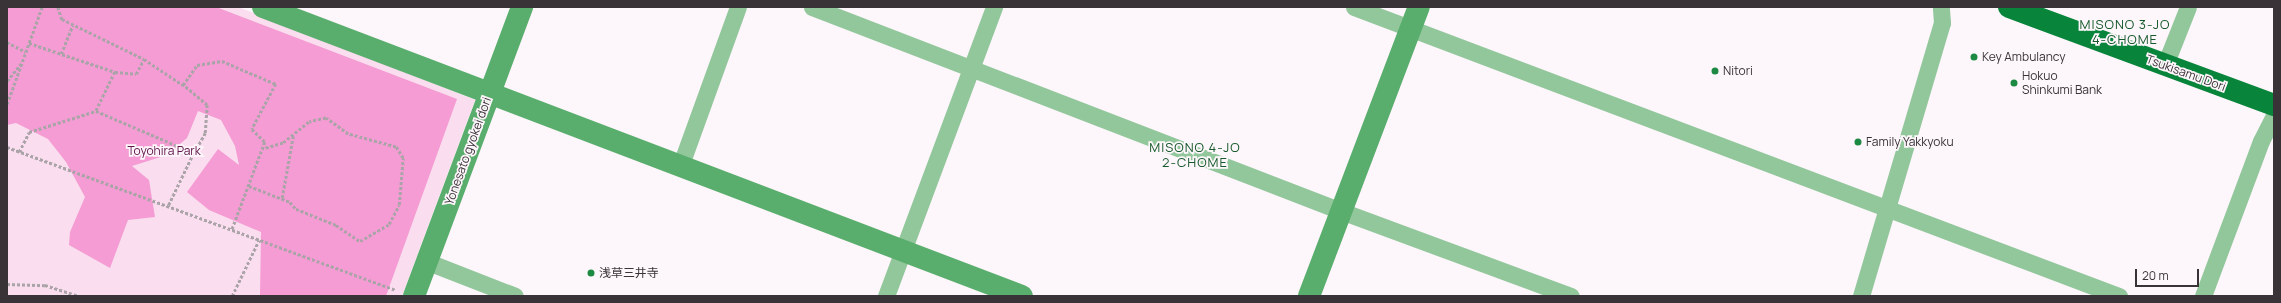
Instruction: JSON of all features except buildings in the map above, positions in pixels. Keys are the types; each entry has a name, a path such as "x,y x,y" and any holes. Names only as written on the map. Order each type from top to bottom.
{"highway":[{"name":"Tsukisamu Dori","path":"2009,7 2274,105"}],"street":[{"path":"263,7 488,95 1022,296"},
{"name":"Yonesato gyokei dori","path":"409,295 428,262 488,95 522,7"},
{"path":"680,167 738,7"},
{"path":"812,7 972,66 1341,211 1570,296"},
{"path":"886,296 994,7"},
{"path":"1354,7 1886,210 2119,296"},
{"path":"1309,296 1419,7"},
{"path":"1860,296 1942,23 1941,7"},
{"path":"2165,65 2188,7"},
{"path":"2203,296 2261,141 2274,116"},
{"path":"428,262 515,296"}],"path":[{"path":"7,104 42,7"},
{"path":"58,7 62,19 144,59 183,85 207,105 205,133 168,207"},
{"path":"61,54 73,25"},
{"path":"7,42 26,52"},
{"path":"29,43 115,72 136,74 144,59"},
{"path":"183,85 197,66 222,61 276,84 252,129 265,142 232,230"},
{"path":"7,81 22,62"},
{"path":"96,111 115,72"},
{"path":"19,152 29,132 96,111 194,153"},
{"path":"249,186 282,198 296,209 336,225 360,241 389,224 399,205 403,158 396,147 348,134 326,118 309,122 283,143 263,148"},
{"path":"282,198 293,136"},
{"path":"7,147 409,295"},
{"path":"232,296 259,240"},
{"path":"7,284 45,285 79,296"}],"green space":[{"name":"Toyohira Park","path":"7,7 238,7 475,100 402,296 7,296"},
{"name":"Toyohira Park","path":"7,7 216,7 457,99 386,296 260,296 261,232 209,210 187,192 218,149 239,165 235,146 221,120 198,111 187,138 167,155 132,166 149,180 155,217 128,220 110,268 69,245 70,232 85,197 66,162 48,139 16,123 7,125"}],"place":[{"name":"Key Ambulancy","path":"1974,57"},
{"name":"Nitori","path":"1715,71"},
{"name":"Hokuo Shinkumi Bank","path":"2014,83"},
{"name":"Family Yakkyoku","path":"1858,142"},
{"name":"浅草三井寺","path":"591,273"}],"district":[{"name":"MISONO 3-JO 4-CHOME","path":"2125,32"},
{"name":"MISONO 4-JO 2-CHOME","path":"1195,156"}]}
